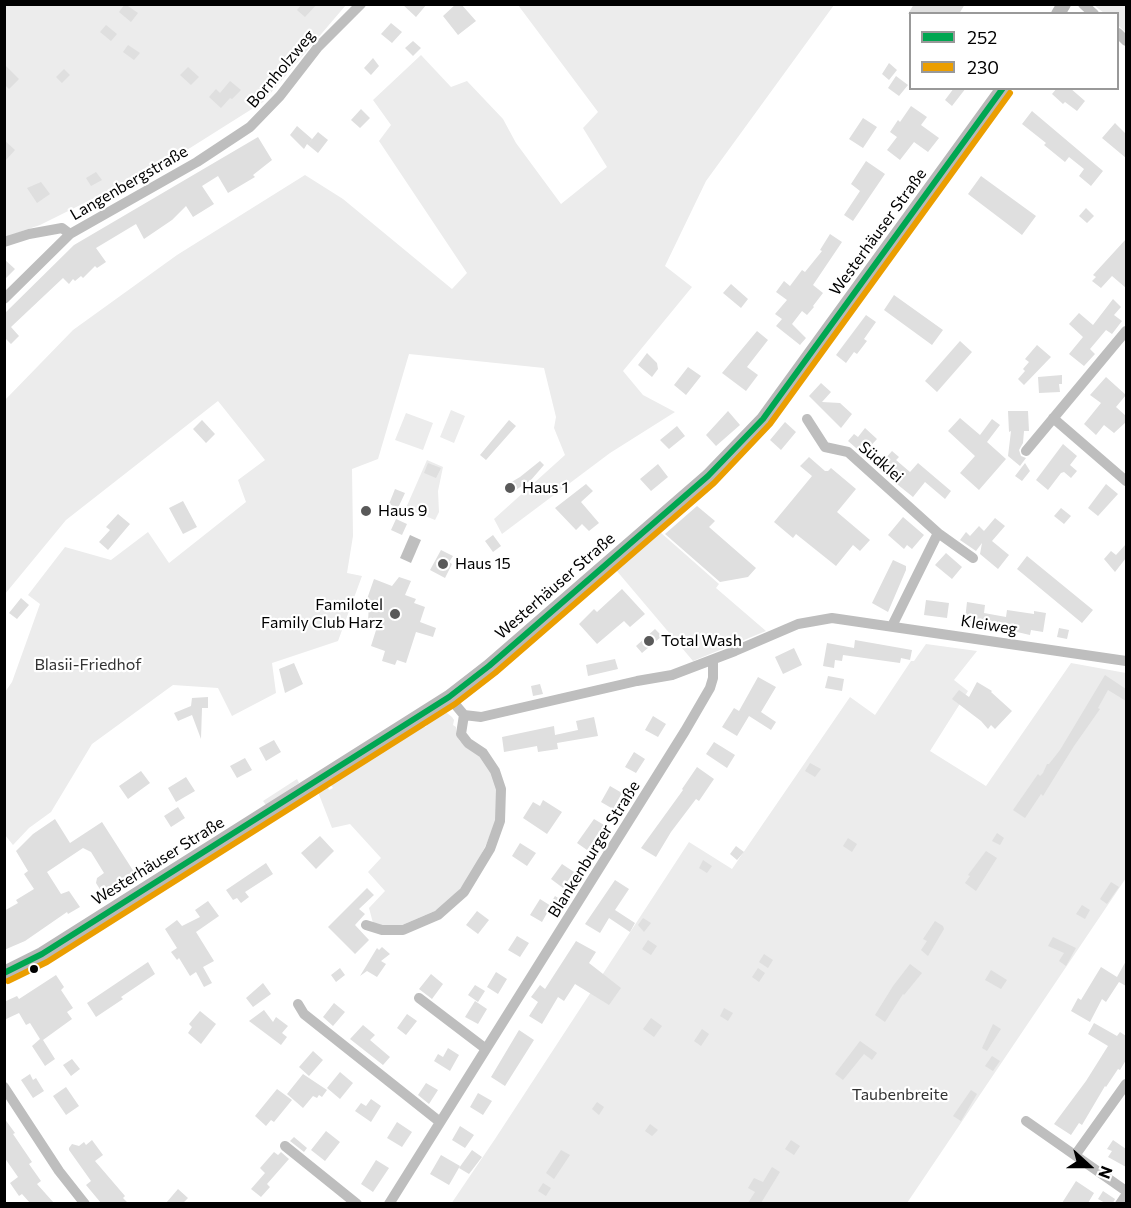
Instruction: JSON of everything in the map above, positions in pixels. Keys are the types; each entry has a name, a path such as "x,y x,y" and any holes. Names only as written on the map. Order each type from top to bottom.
{"main road":[{"name":"Westerhäuser Straße","path":"4,973 61,942 449,697 489,666 708,476 763,419 1002,90"}],"street":[{"name":"Bornholzweg","path":"250,127 280,96 318,47 361,4"},
{"name":"Langenbergstraße","path":"4,299 70,234 197,162 250,127"},
{"path":"4,242 29,234 62,228 70,234"},
{"path":"1026,451 1126,331"},
{"path":"1053,418 1126,481"},
{"name":"Südklei","path":"807,419 825,447 848,452 938,533 973,558"},
{"path":"892,626 938,533"},
{"name":"Kleiweg","path":"713,660 798,624 816,620 847,619 1126,661"},
{"path":"449,697 464,715 481,717 672,675 713,660"},
{"name":"Blankenburger Straße","path":"389,1203 704,700 713,678 713,660"},
{"path":"366,925 382,930 403,930 438,915 464,892 490,849 500,821 501,789 495,771 483,753 468,743 461,734 464,715"},
{"path":"419,998 486,1049"},
{"path":"298,1004 304,1014 440,1122"},
{"path":"1076,1154 1126,1084"},
{"path":"4,1087 59,1171 85,1203"},
{"path":"1026,1121 1076,1154 1126,1193 1120,1203"},
{"path":"285,1146 357,1203"}],"green space":[{"path":"4,5 346,5 263,102 171,160 40,225 5,237"},
{"name":"Blasii-Friedhof","path":"518,5 834,5 706,181 665,266 692,287 623,371 643,395 675,412 610,453 502,534 494,519 565,455 554,428 556,417 544,368 409,354 378,459 352,469 353,536 347,573 362,576 338,641 272,663 276,693 232,716 218,688 173,685 92,744 51,812 29,828 13,845 5,835 5,692 12,682 40,604 28,595 65,547 111,560 148,532 169,563 246,502 238,480 265,460 218,401 66,520 5,594 5,400 73,330 177,255 305,175 343,199 452,289 467,273 379,141 391,125 373,100 421,55 451,87 467,81 503,119 516,143 561,204 607,167 583,128 598,112"},
{"path":"1094,5 1126,5 1126,33 1119,26 1119,12 1103,12"},
{"path":"451,410 465,416 454,443 440,437"},
{"path":"406,413 433,423 423,450 395,440"},
{"path":"427,460 443,467 438,491 439,512 435,520 406,508"},
{"path":"660,532 719,584 716,588 766,631 693,661 616,570"},
{"name":"Taubenbreite","path":"926,644 977,651 954,680 968,691 930,751 986,786 1071,663 1126,673 1126,878 907,1203 451,1204 689,842 732,869 850,697 875,715 911,661 914,661"},
{"path":"443,713 447,713 454,720 453,725 456,727 456,734 460,741 480,756 491,772 497,789 496,821 468,879 453,897 437,910 402,925 382,926 373,923 369,908 385,891 368,872 381,858 350,824 332,828 318,792 327,786 329,790 333,788 330,784 423,725 427,726 426,724"},
{"path":"297,779 299,783 266,805 263,801"}],"shaded area":[{"path":"410,535 421,540 411,563 400,558"}],"building":[{"path":"125,4 138,13 131,22 119,12"},
{"path":"302,4 317,4 305,17 297,10"},
{"path":"402,4 427,4 416,17"},
{"path":"456,4 461,4 476,21 458,35 443,16"},
{"path":"914,4 965,4 960,12 909,12"},
{"path":"391,23 402,32 392,43 381,34"},
{"path":"106,25 117,34 111,41 100,32"},
{"path":"413,41 421,48 413,56 405,48"},
{"path":"128,45 140,53 134,60 123,52"},
{"path":"373,58 379,66 371,75 364,68"},
{"path":"889,63 897,70 889,80 882,74"},
{"path":"4,64 19,79 9,89 4,84"},
{"path":"188,67 199,77 191,85 180,75"},
{"path":"64,69 70,75 62,83 56,77"},
{"path":"896,76 908,85 899,96 888,88"},
{"path":"230,81 241,90 221,108 209,97 216,89 220,93"},
{"path":"952,90 964,90 952,106 945,100"},
{"path":"1055,90 1072,90 1085,101 1077,111 1065,102 1063,104 1052,94"},
{"path":"911,106 927,117 921,125 939,138 928,152 914,142 900,160 887,150 897,137 890,132"},
{"path":"361,109 370,118 360,128 351,120"},
{"path":"1032,111 1103,171 1091,186 1079,176 1084,169 1069,157 1065,162 1022,124"},
{"path":"863,118 877,127 863,148 849,139"},
{"path":"1115,123 1126,134 1126,158 1102,138"},
{"path":"297,126 312,139 308,144 318,132 328,140 318,153 307,144 304,149 290,135"},
{"path":"258,137 272,160 253,175 255,177 228,193 218,176 202,186 214,204 193,217 186,206 172,220 144,239 136,224 96,248 106,262 97,268 95,266 83,278 81,276 75,281 73,279 69,284 63,278 11,327 19,336 11,344 4,337 4,314 74,245"},
{"path":"4,140 15,150 4,162"},
{"path":"866,161 885,174 853,221 844,215 860,191 851,184"},
{"path":"96,172 102,180 91,186 86,178"},
{"path":"981,176 1036,216 1022,235 968,194"},
{"path":"41,182 50,194 37,203 27,188"},
{"path":"1086,208 1094,216 1087,223 1079,216"},
{"path":"830,234 842,242 813,285 823,293 807,315 802,311 792,324 806,338 800,345 776,326 782,319 775,314 787,300 776,292 784,281 790,286 802,270 805,272 822,251 820,250"},
{"path":"1126,239 1126,288 1112,276 1101,288 1092,281 1096,277 1093,275"},
{"path":"4,259 15,269 4,280"},
{"path":"731,284 748,299 741,308 723,293"},
{"path":"894,295 943,330 932,345 884,310"},
{"path":"1113,299 1121,307 1114,315 1122,321 1112,334 1106,330 1090,349 1095,354 1084,366 1069,354 1083,337 1069,324 1079,313 1093,325"},
{"path":"866,315 876,322 864,339 867,341 857,354 854,352 846,363 836,355"},
{"path":"757,331 768,340 747,367 758,375 746,391 722,373"},
{"path":"960,341 972,352 937,392 925,381"},
{"path":"1037,345 1051,357 1024,385 1018,379 1029,362 1025,359"},
{"path":"647,353 657,363 658,369 652,377 638,365"},
{"path":"688,367 701,376 686,395 674,385"},
{"path":"1062,375 1062,384 1059,384 1060,392 1039,393 1038,377"},
{"path":"1106,377 1126,395 1116,407 1126,416 1126,422 1114,433 1104,425 1096,435 1084,424 1101,403 1090,395"},
{"path":"821,383 831,392 822,402 840,403 852,414 841,428 809,396"},
{"path":"728,411 740,425 716,446 706,435"},
{"path":"1008,411 1028,411 1029,431 1024,431 1023,443 1019,450 1021,456 1026,458 1020,466 1008,456 1011,431 1009,432"},
{"path":"960,418 980,435 992,419 1000,425 987,442 1006,459 979,490 960,473 975,456 948,431"},
{"path":"202,420 215,434 206,443 193,429"},
{"path":"509,420 516,426 486,460 480,455"},
{"path":"785,422 796,432 781,450 770,440"},
{"path":"677,426 685,436 669,449 660,440"},
{"path":"865,428 877,439 863,454 848,441 854,434 858,437"},
{"path":"1063,444 1077,456 1070,465 1077,471 1071,478 1064,472 1061,473 1048,490 1036,480"},
{"path":"892,451 899,457 896,460 910,472 918,463 951,491 945,499 925,482 913,497 877,468"},
{"path":"809,457 825,471 831,468 856,489 837,512 870,540 860,551 853,545 836,566 796,534 793,538 774,522 812,476 800,466"},
{"path":"540,461 544,465 531,480 508,495 503,487"},
{"path":"428,463 441,468 436,478 424,473"},
{"path":"1025,463 1030,471 1022,481 1015,476"},
{"path":"658,464 668,477 651,491 640,479"},
{"path":"586,484 593,491 581,502 599,523 589,531 582,524 576,530 555,508"},
{"path":"1106,484 1118,494 1098,516 1088,508"},
{"path":"395,489 405,493 398,508 389,504"},
{"path":"183,501 197,527 183,534 169,508"},
{"path":"697,506 715,521 709,527 756,568 748,577 720,582 665,534"},
{"path":"1061,508 1071,516 1064,524 1054,516"},
{"path":"118,514 130,524 108,550 99,542 110,530 106,527"},
{"path":"903,517 924,535 912,549 907,545 904,549 888,535"},
{"path":"995,518 1005,526 992,541 1009,555 998,569 980,554 982,543 976,551 960,540 966,532 970,536 979,526 984,531"},
{"path":"396,519 407,524 402,535 391,530"},
{"path":"493,535 501,546 493,552 485,541"},
{"path":"1126,544 1126,558 1115,572 1104,559 1111,551 1116,555"},
{"path":"441,550 453,556 445,578 430,570"},
{"path":"946,553 962,567 952,579 935,565"},
{"path":"1027,556 1093,610 1082,623 1017,569"},
{"path":"893,560 906,566 906,570 888,612 872,603"},
{"name":"Familotel Family Club Harz","path":"399,577 411,581 405,595 416,599 414,603 425,607 420,622 436,628 433,637 416,632 406,663 397,660 395,665 382,661 385,651 371,646 377,627 368,622 369,603 366,602 374,579 392,586"},
{"path":"622,589 645,614 630,627 624,621 597,644 579,624 594,609 597,612"},
{"path":"21,598 29,605 17,619 9,613"},
{"path":"926,600 949,603 947,618 924,615"},
{"path":"967,602 985,605 984,613 1006,617 1007,610 1034,614 1034,611 1046,613 1043,632 1031,630 1030,635 965,620"},
{"path":"1059,628 1069,630 1067,639 1057,637"},
{"name":"Total Wash","path":"655,629 662,636 642,653 636,646"},
{"path":"855,640 912,650 910,660 901,658 900,663 843,655 842,661 835,660 834,668 823,666 827,643 854,648"},
{"path":"794,648 802,665 783,674 775,657"},
{"path":"615,659 618,669 588,676 586,665"},
{"path":"294,663 303,684 285,693 279,669"},
{"path":"1105,675 1126,689 1126,701 1108,690 1098,708 1100,709 1043,796 1041,794 1025,818 1013,810 1038,774 1040,776 1043,773 1047,764 1060,750"},
{"path":"828,676 844,679 842,691 825,688"},
{"path":"758,677 776,687 761,712 776,722 771,730 749,716 737,736 722,727 734,708 739,711"},
{"path":"977,682 992,691 1012,711 995,729 991,725 988,729 952,699 959,690 969,697"},
{"path":"540,684 543,694 533,696 531,686"},
{"path":"208,697 208,708 202,708 201,739 192,715 178,721 174,713 191,706 192,698"},
{"path":"653,716 666,724 658,737 645,730"},
{"path":"594,717 598,736 557,743 558,749 538,752 537,746 504,752 502,737 554,726 555,735 578,730 576,721"},
{"path":"274,740 281,752 266,761 259,748"},
{"path":"714,742 735,755 727,768 706,754"},
{"path":"634,752 645,759 636,773 625,767"},
{"path":"245,758 252,770 237,778 230,766"},
{"path":"810,763 821,769 815,777 805,771"},
{"path":"697,767 714,779 699,801 696,799 671,832 656,857 641,848"},
{"path":"141,771 150,783 128,799 119,786"},
{"path":"186,777 195,791 176,802 168,788"},
{"path":"610,786 622,793 613,809 601,802"},
{"path":"543,800 562,812 547,834 523,818 533,802 540,806"},
{"path":"178,807 185,818 171,827 164,816"},
{"path":"55,819 70,843 102,822 134,872 105,891 101,891 96,883 97,878 104,873 91,852 83,848 47,872 61,894 69,891 80,907 68,914 67,912 25,941 4,950 4,911 18,903 16,900 34,889 24,874 28,871 16,851 33,834"},
{"path":"594,819 604,825 587,850 577,843"},
{"path":"997,833 1004,838 1000,845 992,841"},
{"path":"320,836 334,851 316,869 301,853"},
{"path":"848,838 857,844 852,852 843,846"},
{"path":"520,843 536,853 527,866 512,856"},
{"path":"736,846 744,852 737,860 730,854"},
{"path":"986,851 997,858 976,891 965,883 970,876 968,875"},
{"path":"703,860 712,866 707,873 699,868"},
{"path":"266,863 273,874 245,892 249,897 241,903 237,898 233,900 226,890"},
{"path":"562,864 574,872 563,888 551,879"},
{"path":"615,880 629,889 615,910 635,923 630,932 609,918 600,933 585,924"},
{"path":"1111,882 1119,887 1107,904 1100,899"},
{"path":"367,888 374,895 359,909 365,914 355,925 369,940 355,954 328,927"},
{"path":"555,896 566,903 561,911 550,904"},
{"path":"540,899 551,906 542,922 530,915"},
{"path":"208,901 219,916 196,932 214,961 203,967 212,983 204,987 196,972 190,976 179,958 177,960 171,952 177,948 165,929 177,920 182,926 200,917 195,910"},
{"path":"1082,905 1090,910 1085,919 1076,914"},
{"path":"477,911 489,920 478,934 466,925"},
{"path":"643,918 651,923 644,932 638,925"},
{"path":"935,921 944,929 928,956 921,950 927,941 923,939"},
{"path":"517,936 529,943 520,957 508,950"},
{"path":"1053,937 1076,948 1066,966 1059,961 1064,953 1048,946"},
{"path":"648,940 657,946 651,955 642,949"},
{"path":"576,941 596,952 589,963 621,988 609,1005 575,984 564,1001 558,997 542,1024 529,1016 538,1002 531,997 540,985 545,989"},
{"path":"382,947 390,954 381,961 386,964 377,977 367,971 360,976 377,948 379,950"},
{"path":"764,954 773,960 768,968 759,962"},
{"path":"1126,961 1126,986 1119,982 1106,1002 1102,999 1090,1022 1071,1011 1078,998 1081,1000 1101,967 1117,977"},
{"path":"148,962 155,974 96,1017 87,1003"},
{"path":"910,964 922,973 903,994 885,1022 875,1015"},
{"path":"340,968 345,975 336,982 331,975"},
{"path":"758,968 765,973 759,982 752,977"},
{"path":"991,970 1007,980 1001,989 985,980"},
{"path":"496,972 507,979 498,994 487,987"},
{"path":"431,974 443,984 432,999 419,989"},
{"path":"56,975 64,987 61,990 73,1008 67,1012 72,1019 43,1040 55,1059 45,1066 32,1046 40,1039 30,1023 26,1025 19,1013 4,1020 4,1002 17,996 19,999"},
{"path":"263,983 271,994 253,1007 246,998"},
{"path":"475,985 485,991 478,1002 468,995"},
{"path":"475,1001 487,1009 478,1024 465,1017"},
{"path":"334,1003 345,1012 333,1026 323,1017"},
{"path":"724,1008 733,1013 728,1021 720,1016"},
{"path":"264,1010 273,1022 276,1017 288,1026 282,1033 287,1037 281,1045 249,1021"},
{"path":"200,1011 216,1024 201,1044 188,1033 192,1027 189,1024"},
{"path":"407,1014 417,1021 406,1035 397,1028"},
{"path":"651,1018 662,1026 654,1037 643,1029"},
{"path":"1094,1023 1117,1036 1120,1032 1126,1036 1126,1060 1105,1086 1082,1125 1079,1123 1071,1135 1054,1124 1086,1081 1108,1046 1088,1034"},
{"path":"993,1024 1001,1029 987,1051 982,1048"},
{"path":"363,1025 375,1035 370,1040 390,1057 383,1065 350,1039"},
{"path":"702,1029 709,1034 701,1046 694,1041"},
{"path":"519,1030 534,1040 505,1086 491,1077"},
{"path":"860,1041 877,1053 872,1060 864,1054 843,1080 835,1074"},
{"path":"448,1048 459,1055 450,1071 434,1061 438,1054 443,1057"},
{"path":"313,1051 323,1060 309,1076 299,1067"},
{"path":"992,1056 1000,1061 993,1071 985,1066"},
{"path":"72,1059 80,1069 71,1076 63,1065"},
{"path":"340,1072 353,1083 340,1099 327,1088"},
{"path":"30,1074 33,1080 36,1078 44,1091 33,1098 21,1080"},
{"path":"303,1074 327,1090 322,1097 313,1096 303,1108 287,1094"},
{"path":"426,1083 438,1090 429,1104 418,1095"},
{"path":"66,1087 79,1106 66,1115 53,1096"},
{"path":"277,1089 292,1100 274,1122 271,1120 266,1126 255,1116"},
{"path":"971,1090 977,1094 961,1121 953,1116"},
{"path":"478,1093 492,1101 483,1115 470,1107"},
{"path":"371,1099 381,1106 371,1122 355,1111 361,1103 366,1106"},
{"path":"597,1102 604,1107 599,1115 592,1109"},
{"path":"4,1118 32,1162 29,1164 41,1181 37,1184 54,1203 30,1203 22,1194 19,1196 10,1183 18,1177 4,1157"},
{"path":"397,1122 412,1132 402,1147 387,1138"},
{"path":"650,1124 658,1130 652,1136 645,1131"},
{"path":"460,1126 474,1135 465,1148 452,1140"},
{"path":"326,1131 340,1142 325,1161 311,1150"},
{"path":"294,1137 307,1148 304,1152 290,1141"},
{"path":"92,1140 103,1155 95,1161 125,1196 123,1198 128,1203 101,1203 86,1185 91,1181 69,1148 72,1144 79,1146 84,1142 86,1145"},
{"path":"791,1140 800,1146 794,1155 785,1149"},
{"path":"1113,1140 1126,1149 1126,1167 1108,1157 1112,1151 1107,1149"},
{"path":"472,1150 482,1157 469,1174 459,1168"},
{"path":"561,1150 570,1155 554,1179 546,1173"},
{"path":"274,1152 278,1155 281,1152 289,1159 267,1184 270,1187 261,1197 251,1189 265,1173 260,1168"},
{"path":"441,1155 460,1166 449,1185 430,1174"},
{"path":"376,1160 389,1168 373,1192 361,1184"},
{"path":"772,1167 780,1172 761,1203 748,1203 755,1192 748,1188 754,1178 763,1182"},
{"path":"1076,1181 1094,1193 1088,1203 1062,1203"},
{"path":"543,1183 551,1188 546,1196 538,1191"},
{"path":"178,1189 188,1198 183,1203 166,1203"},
{"path":"1103,1191 1115,1199 1113,1203 1105,1203 1098,1199"}],"transit line":[{"name":"252","path":"4,973 42,954 449,697 489,666 708,476 763,419 1002,90"},
{"name":"230","path":"8,981 47,962 455,704 495,673 714,483 770,424 1010,93"}],"place":[{"name":"Haus 1","path":"510,488"},
{"name":"Haus 9","path":"366,511"},
{"name":"Haus 15","path":"443,564"},
{"name":"Familotel Family Club Harz","path":"395,614"},
{"name":"Total Wash","path":"649,641"}]}
